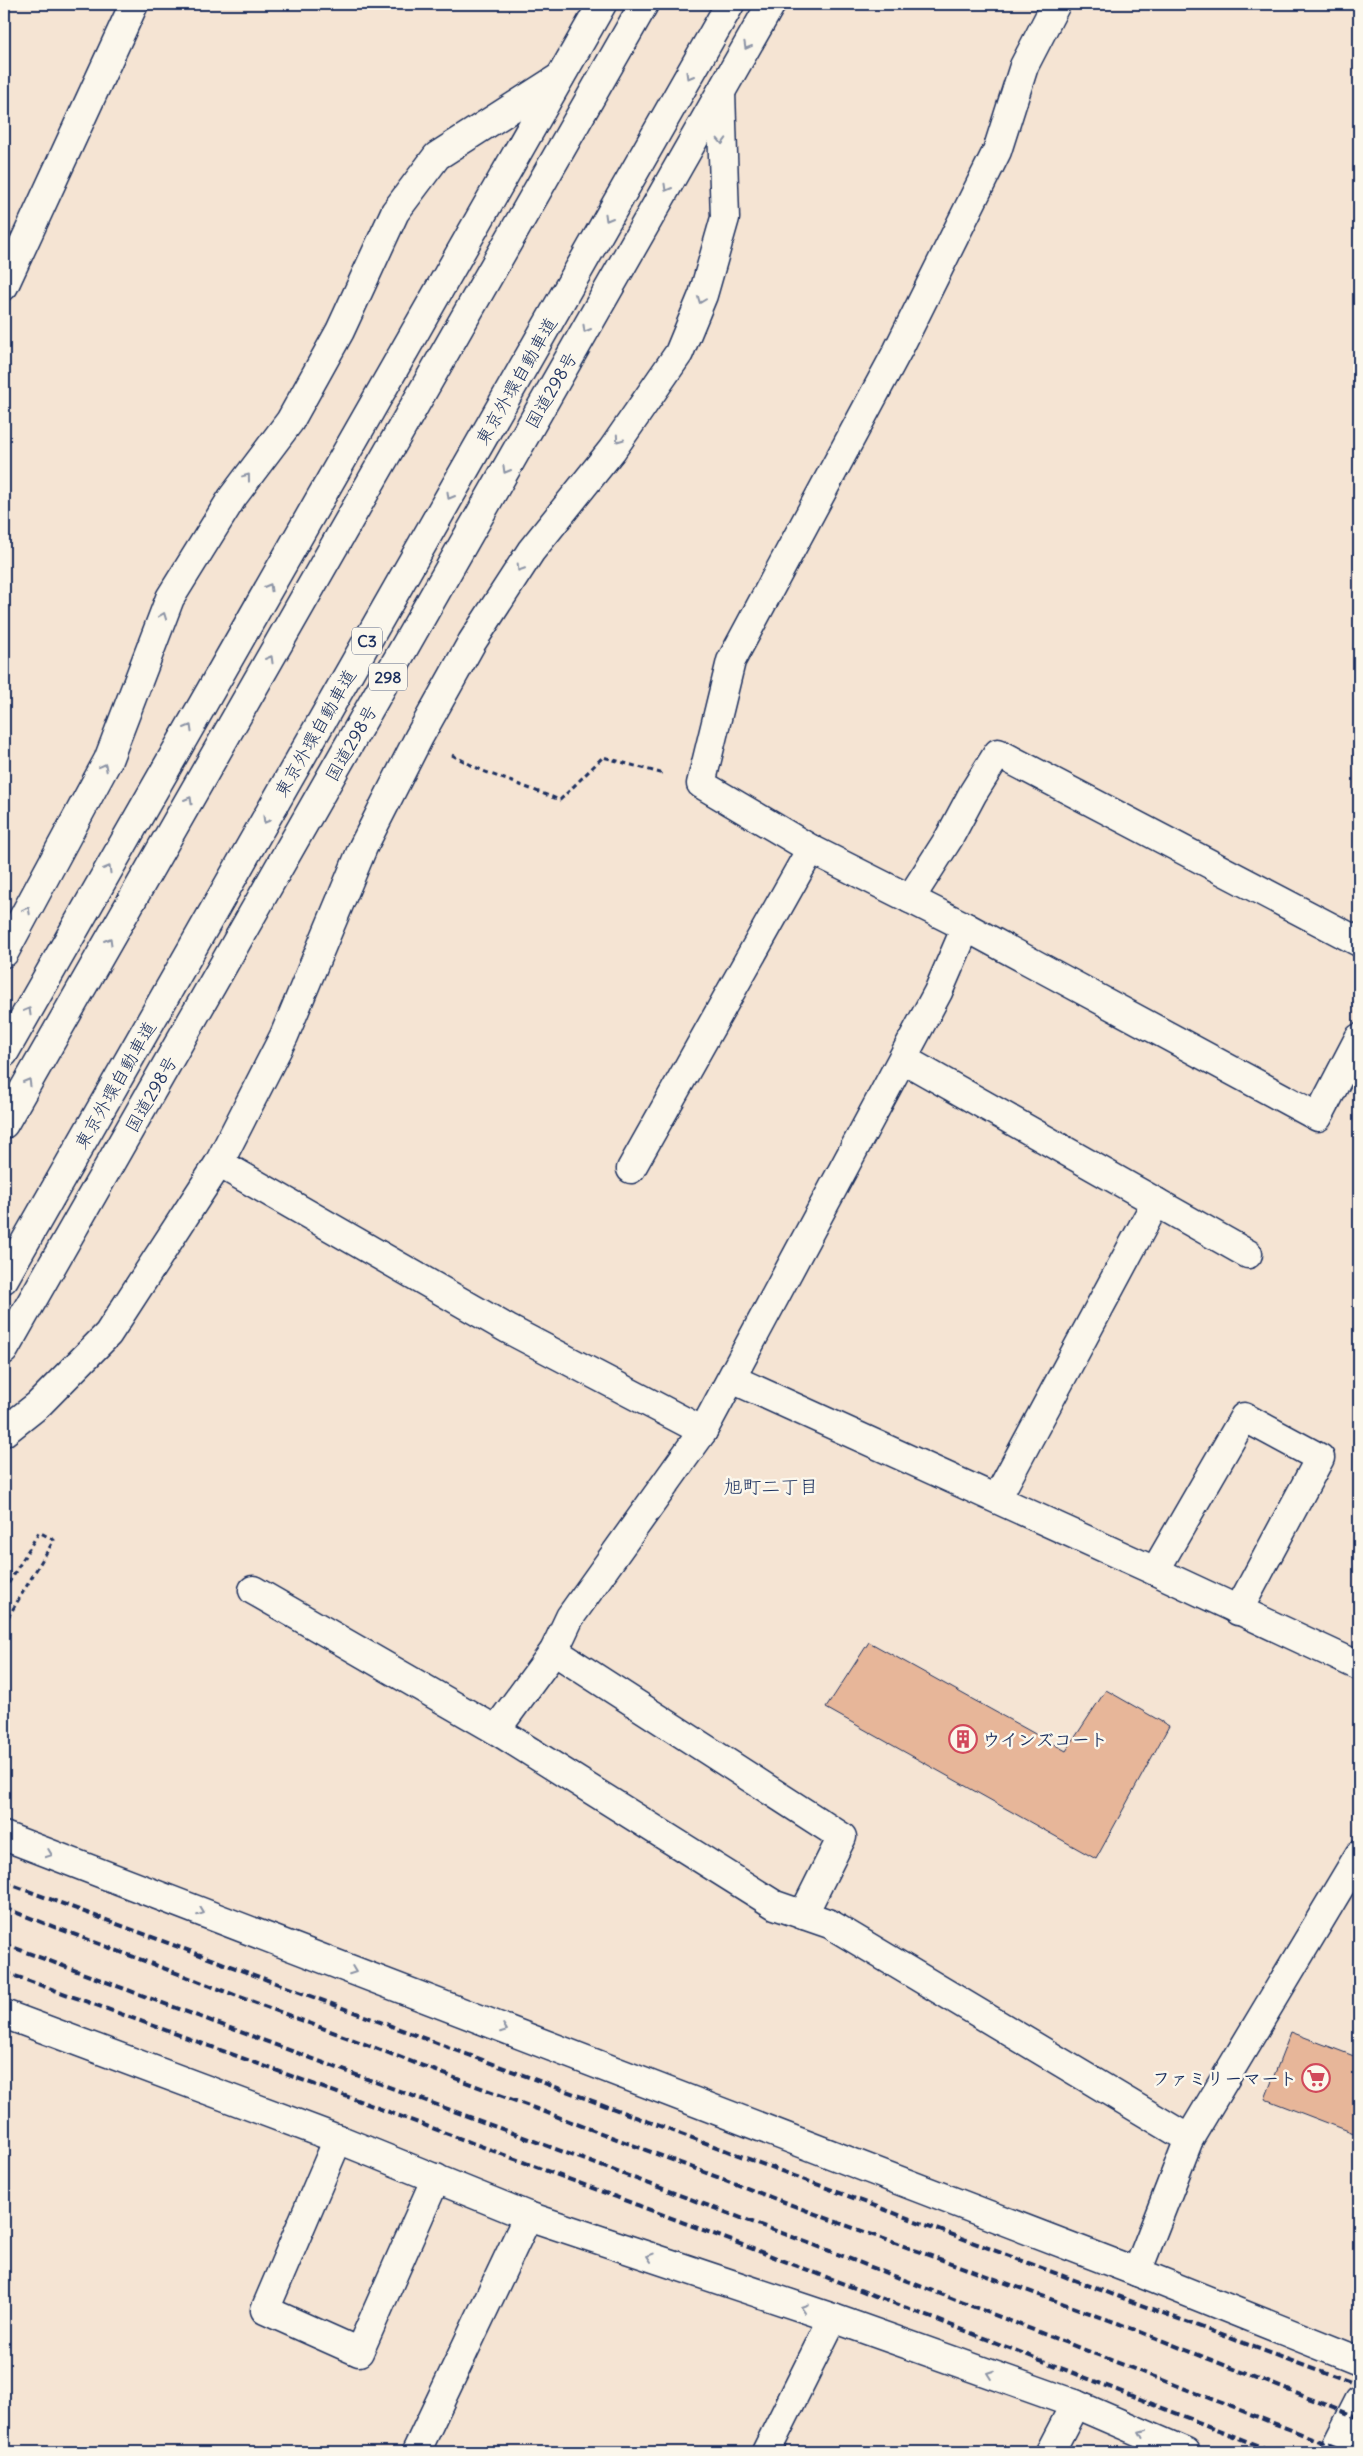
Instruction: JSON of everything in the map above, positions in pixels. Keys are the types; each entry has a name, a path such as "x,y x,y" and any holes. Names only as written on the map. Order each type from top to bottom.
{"main road":[{"path":"4,286 134,4"},
{"path":"4,1053 602,4"},
{"path":"4,1124 644,4"},
{"name":"東京外環自動車道","path":"4,1279 730,4"},
{"name":"国道298号","path":"4,1350 771,4"},
{"path":"1056,4 1024,66 997,152 898,350 731,660 701,784 810,849 966,927 1318,1117 1356,1054"},
{"path":"4,953 108,760 170,598 232,498 290,421 340,331 396,212 437,156 560,77"},
{"path":"4,1432 38,1405 108,1334 219,1163 284,1036 362,847 419,737 472,642 531,551 612,450 679,353 703,295 725,218 721,92"},
{"path":"910,899 950,838 973,793 998,753 1359,942"},
{"path":"631,1169 810,849"},
{"path":"496,1730 554,1651 570,1616 702,1431 732,1379 903,1059 938,992 966,927"},
{"path":"903,1059 1248,1254"},
{"path":"219,1163 508,1329 702,1431"},
{"path":"997,1498 1156,1202"},
{"path":"732,1379 997,1498 1359,1666"},
{"path":"1156,1571 1244,1417 1320,1458 1238,1611"},
{"path":"253,1590 496,1730 775,1905 830,1924 1188,2139"},
{"path":"554,1651 842,1837 803,1916"},
{"path":"4,1836 1137,2272 1359,2361"},
{"path":"1137,2272 1188,2139 1359,1855"},
{"path":"4,2014 338,2138 528,2216 833,2318 1075,2404 1186,2452"},
{"path":"338,2138 265,2310 359,2352 436,2178"},
{"path":"416,2452 528,2216"},
{"path":"766,2452 833,2318"},
{"path":"1333,2452 1359,2401"},
{"path":"1050,2452 1075,2404"}],"path":[{"path":"419,737 484,772 560,800 603,757 701,784"},
{"path":"4,1591 39,1532 54,1540 4,1624"}],"building":[{"name":"ウインズコート","path":"869,1642 1066,1751 1106,1690 1169,1726 1096,1859 826,1708"},
{"name":"ファミリーマート","path":"1291,2032 1359,2058 1359,2135 1265,2099"}],"railway":[{"path":"4,1882 1359,2386"},
{"path":"4,1908 834,2221 1120,2324 1359,2418"},
{"path":"4,1944 822,2248 1348,2452"},
{"path":"4,1972 164,2029 641,2206 1274,2452"}],"place":[{"name":"ウインズコート","path":"963,1739"},
{"name":"ファミリーマート","path":"1316,2078"}],"district":[{"name":"旭町二丁目","path":"771,1486"}]}
